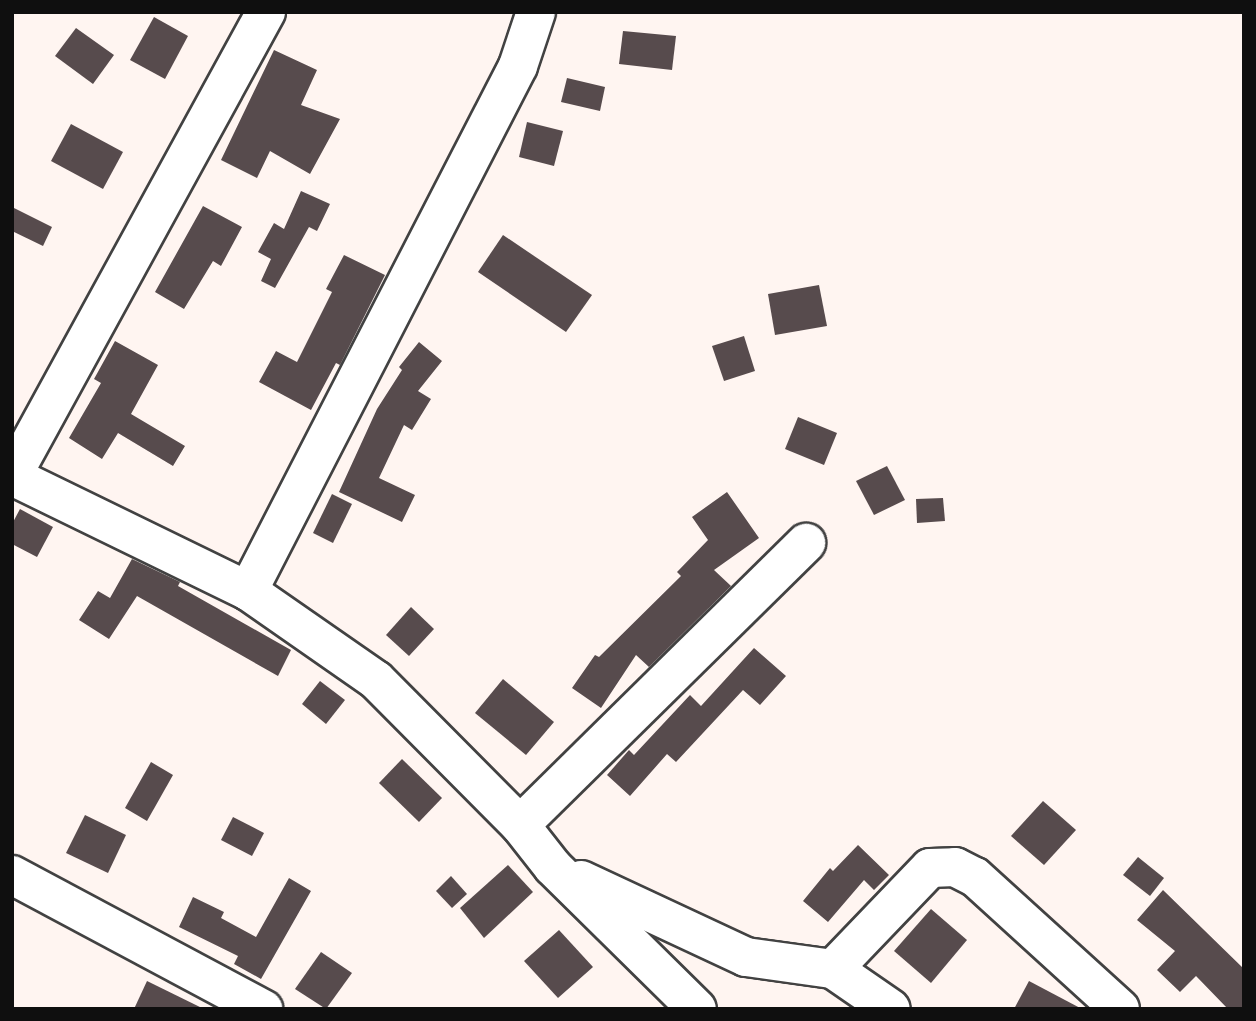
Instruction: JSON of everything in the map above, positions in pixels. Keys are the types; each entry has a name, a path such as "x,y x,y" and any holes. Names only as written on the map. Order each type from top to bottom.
{"street":[{"path":"266,12 12,476 248,591 376,680 520,825 553,867 697,1009"},
{"path":"248,591 518,66 536,12"},
{"path":"520,825 806,543"},
{"path":"553,867 746,957 833,969 891,1009"},
{"path":"833,969 930,868 955,867 975,877 1120,1009"},
{"path":"12,875 263,1009"}],"building":[{"path":"154,17 188,36 165,79 130,60"},
{"path":"76,28 114,55 93,84 55,56"},
{"path":"623,31 676,36 672,70 619,64"},
{"path":"274,50 317,70 301,105 340,119 310,174 270,151 257,178 221,160"},
{"path":"567,78 605,87 600,111 561,102"},
{"path":"527,122 563,131 554,166 519,157"},
{"path":"71,124 123,152 103,189 51,161"},
{"path":"301,191 330,204 317,231 309,227 275,288 261,281 271,259 258,252 274,223 284,229"},
{"path":"203,206 242,227 221,266 213,261 184,309 155,292"},
{"path":"12,207 52,227 43,246 12,231"},
{"path":"503,235 592,295 566,332 478,272"},
{"path":"344,255 385,275 340,365 336,363 311,410 259,382 276,351 297,362 332,292 326,289"},
{"path":"819,285 827,326 775,335 768,294"},
{"path":"744,336 755,371 724,381 712,346"},
{"path":"115,341 158,365 131,414 185,446 173,466 118,433 102,459 69,438 101,383 94,379"},
{"path":"419,342 442,361 418,391 431,399 412,430 404,425 379,478 415,495 402,522 339,492 377,409 402,370 399,367"},
{"path":"798,417 837,433 824,465 785,449"},
{"path":"887,466 905,500 874,515 856,481"},
{"path":"727,492 759,538 714,570 731,586 649,667 636,655 601,708 572,688 595,655 599,657 681,576 677,572 708,540 692,517"},
{"path":"332,494 352,504 333,543 313,533"},
{"path":"943,498 945,521 917,523 916,499"},
{"path":"20,509 53,527 37,557 12,544 12,524"},
{"path":"132,559 180,582 178,586 291,650 278,676 137,596 109,639 79,620 98,591 110,598"},
{"path":"411,607 434,629 409,656 386,635"},
{"path":"754,648 786,676 760,705 743,690 676,762 667,754 630,796 607,775 629,750 634,755 690,695 701,706"},
{"path":"503,679 554,722 526,755 475,713"},
{"path":"320,681 345,700 326,724 302,704"},
{"path":"402,759 442,798 419,822 379,783"},
{"path":"151,762 173,775 147,821 125,808"},
{"path":"1043,801 1076,830 1044,865 1011,836"},
{"path":"85,815 126,835 108,873 66,853"},
{"path":"233,817 264,833 252,856 221,840"},
{"path":"858,845 889,875 874,890 864,880 828,922 803,901 830,868 833,871"},
{"path":"1138,857 1164,878 1150,896 1123,875"},
{"path":"508,865 533,892 484,938 460,908"},
{"path":"451,876 467,894 452,908 436,891"},
{"path":"289,878 311,891 261,979 234,964 238,956 179,927 193,897 224,912 221,918 256,937"},
{"path":"1163,890 1244,969 1244,1009 1228,1009 1196,976 1180,992 1157,970 1175,951 1137,920"},
{"path":"931,909 967,940 931,983 894,951"},
{"path":"559,930 593,967 558,998 524,961"},
{"path":"321,952 352,973 326,1009 295,989"},
{"path":"147,981 204,1009 134,1009"},
{"path":"1029,981 1082,1009 1014,1009"}]}
